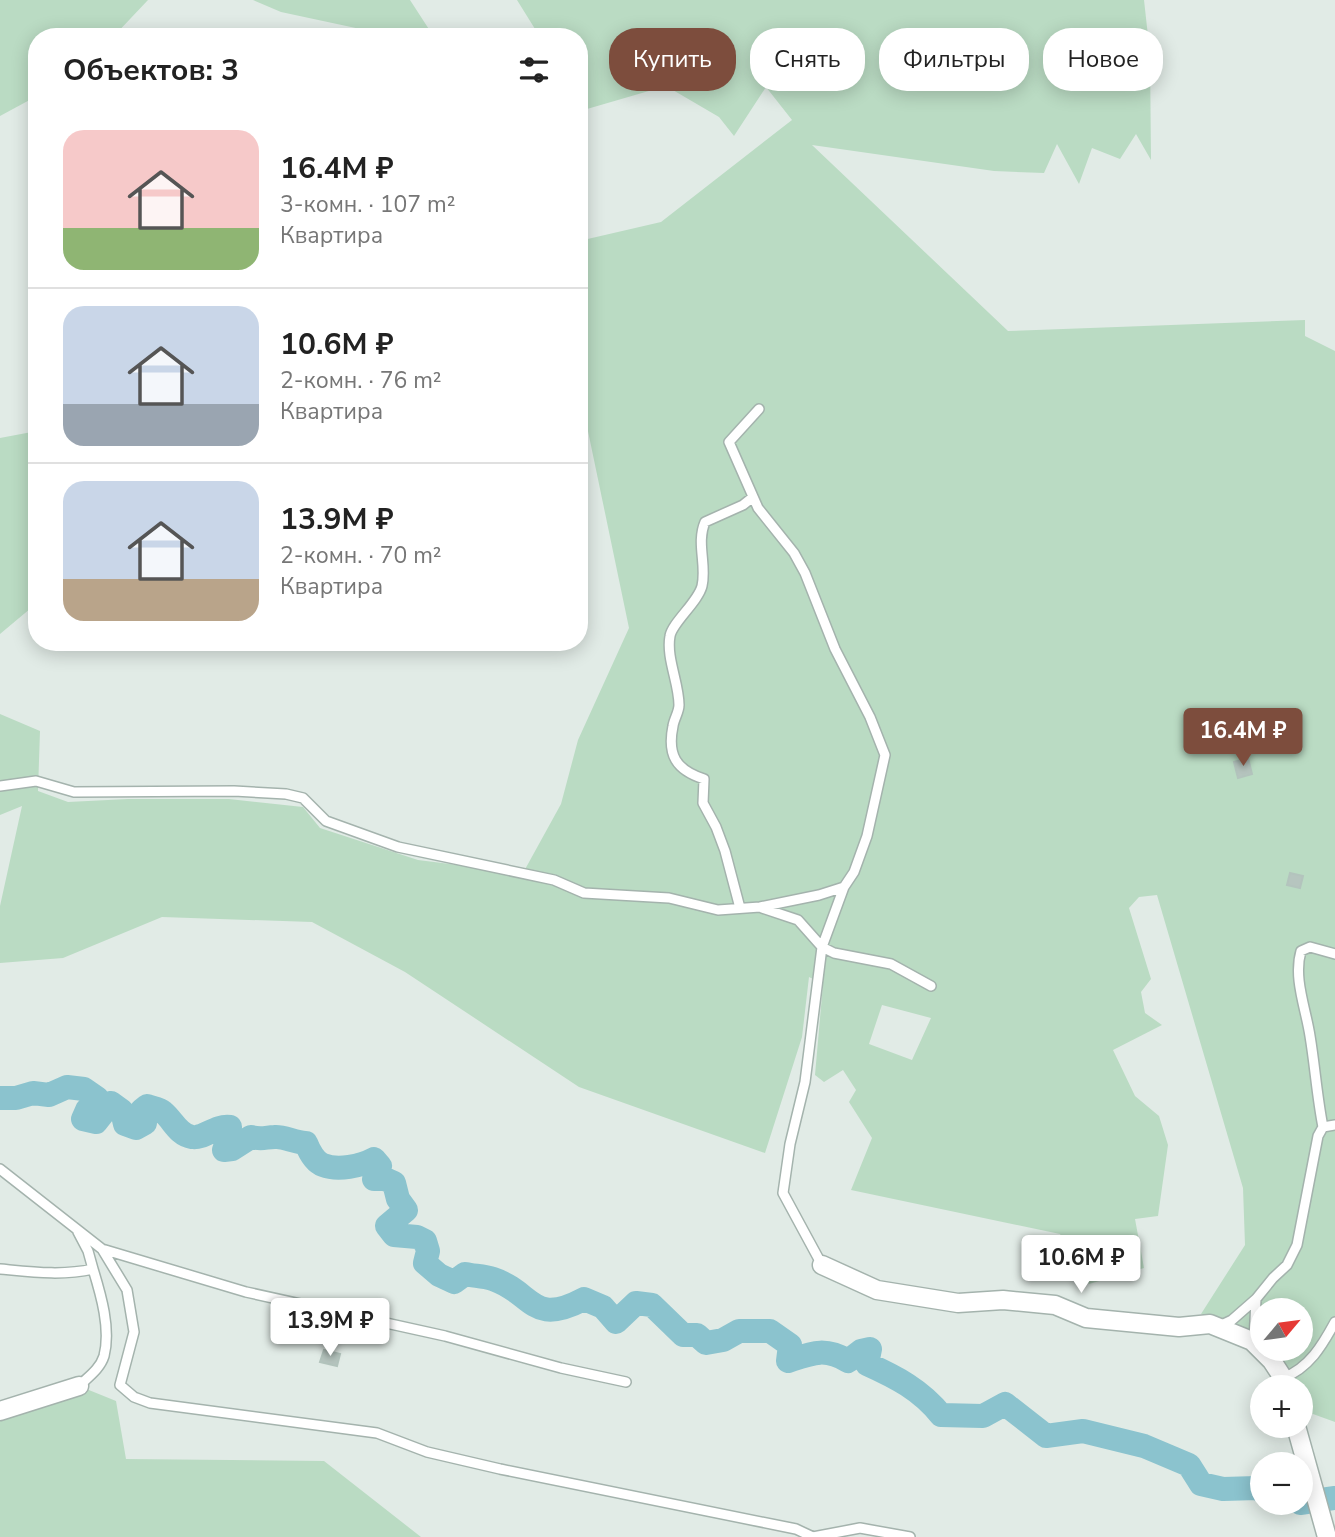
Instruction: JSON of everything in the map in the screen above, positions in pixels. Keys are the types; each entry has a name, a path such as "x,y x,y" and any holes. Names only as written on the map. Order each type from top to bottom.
{"street":[{"path":"822,1265 877,1290 958,1303 1003,1300 1055,1305 1086,1318 1179,1327 1210,1324 1250,1341"},
{"path":"0,1411 79,1386"},
{"path":"1299,1438 1327,1537"}],"lane":[{"path":"759,409 729,442 758,508 794,552 805,573 835,649 870,718 885,755 867,836 854,872 844,887 822,947 805,1082 790,1144 783,1193 822,1265"},
{"path":"740,908 726,851 703,803 704,779 688,774 673,756 672,733 679,707 670,633 702,587 701,532 705,522 743,505 753,497"},
{"path":"0,786 36,781 75,792 234,791 286,794 303,798 326,821 398,847 554,880 584,893 669,898 718,910 760,907 844,887"},
{"path":"760,907 798,920 822,947 834,953 891,964 931,986"},
{"path":"1257,1298 1287,1265 1297,1245 1318,1136 1323,1127 1297,965 1301,951 1310,947 1335,954"},
{"path":"1323,1127 1335,1125"},
{"path":"0,1169 102,1249 127,1290 134,1332 120,1385 134,1397 149,1403 377,1433 427,1452 796,1529 813,1537 860,1528 910,1537"},
{"path":"75,1227 88,1251 105,1320 104,1357 94,1372 79,1386"},
{"path":"102,1249 246,1292 445,1336 561,1368 626,1382"},
{"path":"0,1269 50,1274 93,1269"},
{"path":"1217,1327 1231,1320 1250,1304"},
{"path":"1294,1375 1320,1350 1335,1322"}],"green space":[{"path":"0,0 148,0 122,28 28,28 28,101 0,116"},
{"path":"253,0 410,0 428,28 356,28 281,12"},
{"path":"517,0 1144,0 1147,28 1043,28 1043,91 1150,91 1151,160 1136,134 1120,159 1092,148 1079,184 1057,144 1044,173 994,171 812,145 1008,331 1305,320 1305,336 1335,351 1335,1422 1313,1414 1313,1375 1285,1375 1278,1362 1313,1361 1313,1298 1250,1298 1250,1335 1201,1314 1245,1245 1243,1188 1157,895 1139,897 1129,908 1151,979 1141,992 1145,1013 1162,1025 1113,1050 1135,1096 1159,1116 1168,1145 1158,1216 1135,1219 1144,1268 1089,1284 1060,1234 851,1190 872,1138 849,1102 856,1090 843,1070 824,1082 815,1075 823,984 809,977 802,1037 765,1153 579,1087 405,972 312,922 162,917 63,958 0,963 0,906 22,806 0,815 0,714 40,731 38,791 68,802 229,799 303,807 320,828 418,860 523,873 561,804 578,740 629,628 588,431 588,239 661,222 792,120 769,91 865,91 865,28 750,28 750,91 763,91 734,136 719,117 675,91 736,91 736,28 609,28 609,91 649,91 588,109 588,28 534,28","holes":["882,1005 931,1018 912,1060 869,1044"]},
{"path":"28,433 28,611 0,634 0,438"},
{"path":"79,1386 116,1401 126,1459 324,1461 421,1537 0,1537 0,1411"}],"building":[{"path":"1248,758 1252,774 1238,778 1234,762"},
{"path":"1290,873 1303,876 1300,888 1287,885"},
{"path":"324,1350 340,1354 337,1366 320,1362"}],"waterway":[{"path":"0,1098 16,1098 33,1093 49,1095 67,1087 84,1089 97,1098 83,1119 96,1122 111,1103 122,1111 125,1124 136,1128 145,1123 142,1110 147,1106 167,1115 187,1136 201,1136 219,1128 230,1127 224,1150 232,1149 251,1137 278,1137 306,1143 317,1161 329,1167 349,1167 374,1159 380,1166 374,1179 385,1179 394,1183 398,1199 406,1210 387,1226 394,1235 417,1237 425,1241 428,1251 425,1263 439,1275 454,1282 465,1274 493,1279 543,1309 567,1307 584,1299 603,1307 616,1322 636,1303 652,1305 683,1335 697,1335 706,1343 723,1340 739,1331 770,1331 790,1345 788,1361 825,1353 848,1361 861,1351 870,1349 867,1364 907,1385 925,1398 941,1415 983,1416 1005,1404 1046,1436 1083,1431 1144,1446 1189,1465 1201,1484 1223,1489 1250,1488"},
{"path":"1313,1501 1335,1498"}]}
